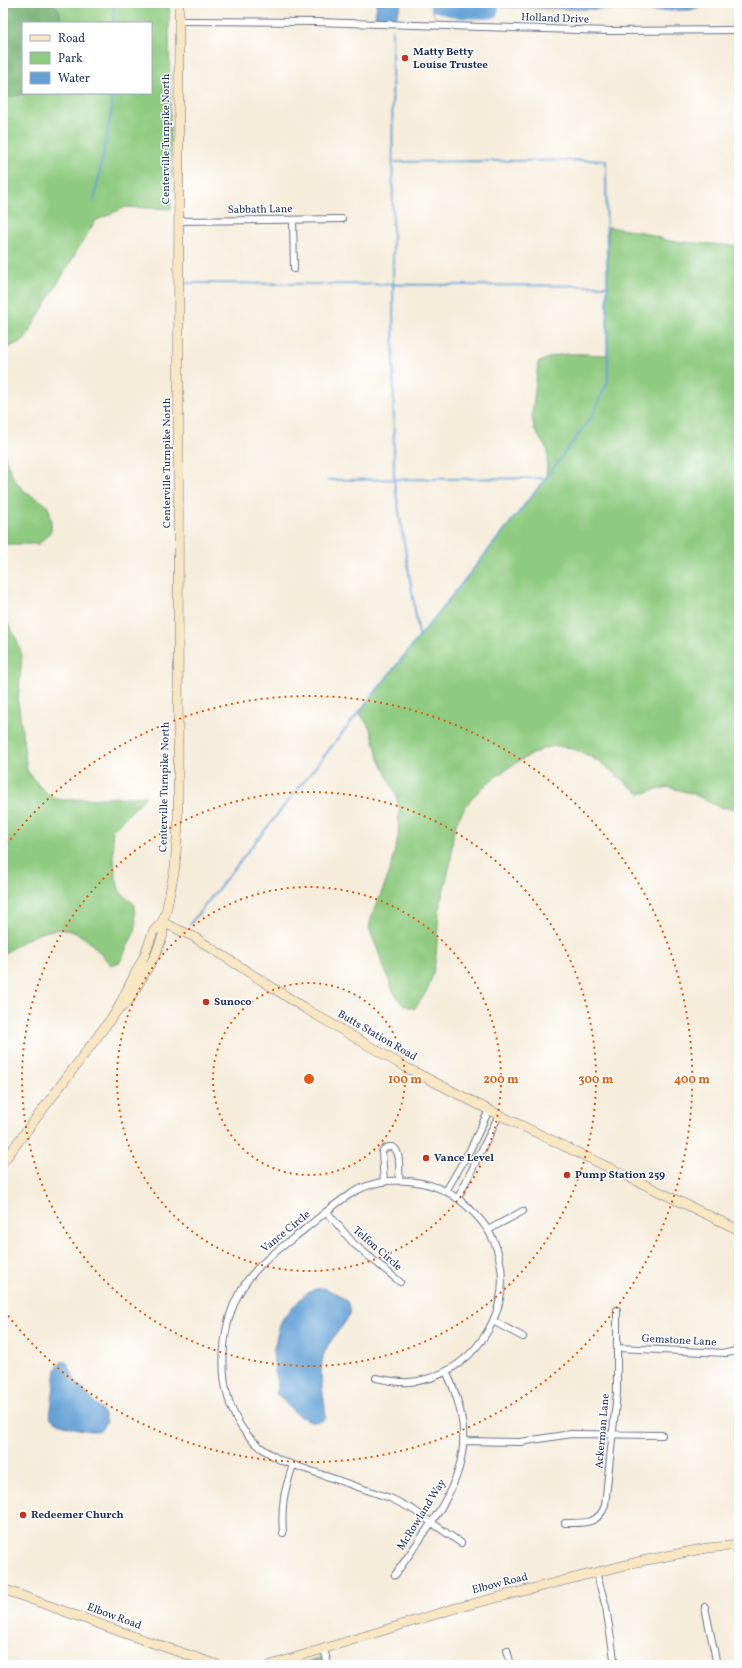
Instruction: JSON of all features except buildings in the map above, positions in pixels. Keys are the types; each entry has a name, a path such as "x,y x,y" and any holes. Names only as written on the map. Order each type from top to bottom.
{"main road":[{"name":"Centerville Turnpike North","path":"3,1162 116,1012 129,1000 155,956 163,934 162,922 172,886 175,867 179,796 179,3"},
{"name":"Butts Station Road","path":"162,922 194,937 264,984 354,1038 489,1110 739,1230"},
{"name":"Elbow Road","path":"271,1665 450,1610 596,1572 678,1553 739,1545"},
{"name":"Elbow Road","path":"3,1589 152,1643 218,1665"}],"street":[{"name":"Holland Drive","path":"179,21 314,22 603,30 739,30"},
{"name":"Sabbath Lane","path":"178,221 342,219"},
{"path":"293,220 294,269"},
{"path":"446,1191 466,1156 489,1110"},
{"path":"458,1198 500,1115"},
{"path":"384,1182 382,1152 388,1147 392,1147 398,1155 399,1181"},
{"name":"Vance Circle","path":"376,1378 397,1382 410,1382 424,1379 457,1366 483,1339 494,1321 500,1297 501,1271 495,1244 488,1230 479,1218 458,1198 446,1191 421,1183 399,1181 384,1182 368,1186 350,1195 253,1273 240,1292 230,1313 225,1338 224,1366 227,1395 241,1426 265,1452 293,1465 390,1498 431,1522 461,1543"},
{"path":"488,1230 523,1211"},
{"name":"Telfon Circle","path":"327,1212 354,1244 400,1282"},
{"name":"Ackerman Lane","path":"565,1523 587,1523 594,1520 603,1512 607,1498 618,1393 617,1310"},
{"path":"494,1321 523,1337"},
{"name":"Gemstone Lane","path":"617,1348 727,1353 739,1350"},
{"name":"McRowland Way","path":"395,1575 452,1489 459,1470 464,1441 460,1407 446,1371"},
{"path":"464,1441 520,1442 571,1434 662,1435"},
{"path":"283,1533 283,1493 293,1465"},
{"path":"596,1572 606,1607 615,1665"},
{"path":"705,1607 717,1665"},
{"path":"324,1649 328,1665"},
{"path":"507,1650 511,1665"}],"green space":[{"path":"3,3 51,3 58,8 62,22 22,22 23,94 3,98"},
{"path":"51,3 166,3 169,5 171,209 126,207 95,221 24,340 3,350 3,98 23,94 152,94 152,22 62,22 58,8"},
{"path":"608,227 642,232 668,241 739,246 739,809 718,807 694,794 668,787 640,794 598,761 574,749 548,747 514,764 479,791 460,815 453,834 451,859 440,905 436,956 432,976 426,992 414,1009 402,1004 394,993 369,928 372,915 388,877 398,838 399,811 397,797 379,759 371,730 359,712 546,478 548,451 534,429 532,415 538,363 563,354 607,355"},
{"path":"3,449 15,480 21,488 45,504 50,512 51,531 39,544 3,544"},
{"path":"3,615 16,638 22,655 18,701 27,770 39,786 53,798 63,800 147,796 112,830 115,874 120,892 134,904 136,923 135,931 120,962 111,965 87,940 77,933 66,930 44,932 33,936 3,955"},
{"path":"323,1657 326,1665 297,1665"}],"water":[{"path":"377,3 403,3 401,4 396,19 375,18"},
{"path":"425,3 712,3 690,10 656,11 502,7 499,10 499,17 495,20 464,20 435,17 430,5"},
{"path":"323,1288 339,1295 348,1303 350,1311 347,1319 328,1346 323,1357 321,1380 326,1418 317,1422 307,1420 302,1417 276,1394 278,1388 275,1376 273,1352 280,1324 284,1317 304,1295 315,1289"},
{"path":"61,1362 66,1362 68,1364 76,1382 102,1410 106,1422 101,1430 90,1431 66,1426 50,1417 56,1369"}],"pier":[{"path":"501,6 500,18 492,22 445,20 435,17 433,11 457,18 487,19 497,17 499,7"}],"waterway":[{"path":"113,22 114,3"},
{"path":"392,29 394,480 419,635"},
{"path":"94,201 112,108 112,94"},
{"path":"190,924 546,478 595,412 600,397 608,382 606,160 392,162"},
{"path":"185,283 609,286"},
{"path":"327,480 546,478"}],"place":[{"name":"Matty Betty Louise Trustee","path":"405,58"},
{"name":"Sunoco","path":"206,1002"},
{"name":"Vance Level","path":"426,1158"},
{"name":"Pump Station 259","path":"567,1175"},
{"name":"Redeemer Church","path":"23,1515"}]}
